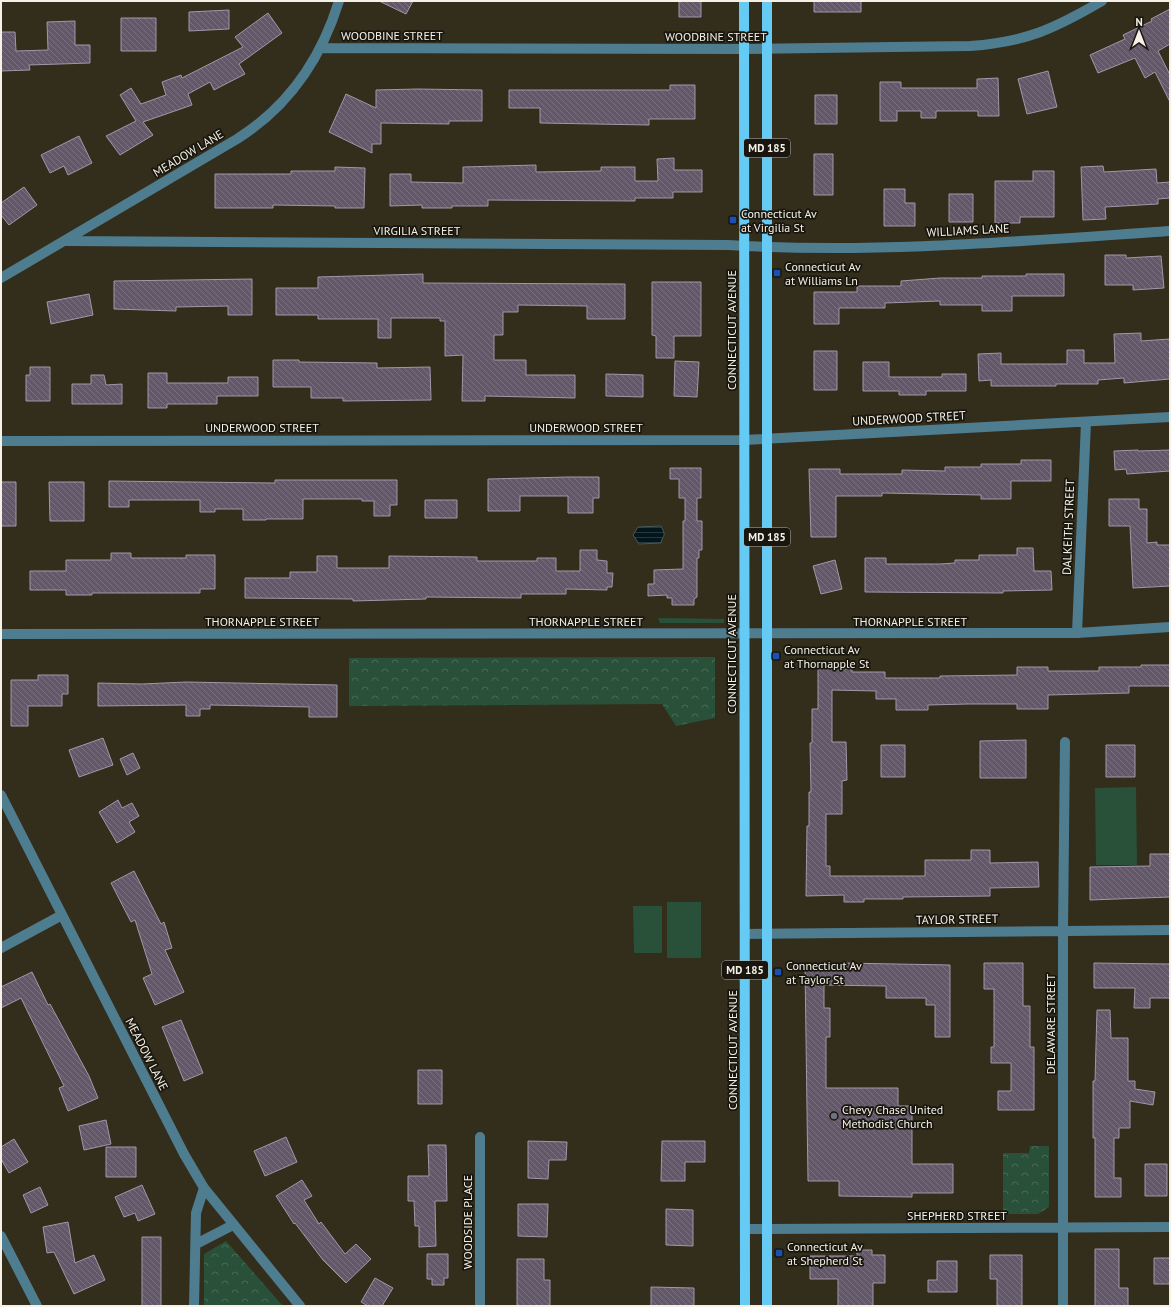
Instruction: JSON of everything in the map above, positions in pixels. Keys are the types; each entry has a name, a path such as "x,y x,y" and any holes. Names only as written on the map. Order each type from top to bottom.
{"main road":[{"name":"CONNECTICUT AVENUE","path":"744,1 745,1306"},
{"name":"MD 185","path":"767,1 767,1306"}],"street":[{"name":"MEADOW LANE","path":"1,278 66,241 256,127 289,96 320,48 339,1"},
{"name":"WOODBINE STREET","path":"320,48 744,49 970,46 1001,44 1034,35 1064,24 1102,1"},
{"name":"WILLIAMS LANE","path":"767,248 945,245 1170,231"},
{"name":"VIRGILIA STREET","path":"66,241 744,246 767,248"},
{"name":"UNDERWOOD STREET","path":"1,440 744,440 1170,417"},
{"name":"DALKEITH STREET","path":"1077,632 1086,422"},
{"name":"THORNAPPLE STREET","path":"1,634 767,634 1077,632 1170,627"},
{"name":"DELAWARE STREET","path":"1063,1306 1063,930 1065,742"},
{"name":"MEADOW LANE","path":"1,794 184,1154 204,1188 300,1306"},
{"path":"1,948 62,915"},
{"name":"TAYLOR STREET","path":"745,934 1170,930"},
{"name":"WOODSIDE PLACE","path":"480,1137 480,1306"},
{"path":"194,1306 196,1213 204,1188"},
{"path":"196,1244 233,1225"},
{"name":"SHEPHERD STREET","path":"745,1229 1170,1227"},
{"path":"1,1236 37,1306"}],"green space":[{"path":"658,618 724,619 724,623 660,623"},
{"path":"715,657 715,718 676,726 662,704 349,706 349,658"},
{"path":"1136,787 1137,865 1096,865 1095,788"},
{"path":"667,902 701,902 701,958 667,958"},
{"path":"633,906 662,906 662,953 634,953"},
{"path":"1030,1146 1049,1146 1049,1207 1038,1214 1003,1214 1003,1153 1029,1153"},
{"path":"226,1241 283,1306 204,1306 204,1254"}],"shaded area":[{"path":"661,526 664,534 661,543 639,544 633,535 638,527"}],"building":[{"path":"379,1 413,1 406,14"},
{"path":"679,1 701,1 701,17 679,17"},
{"path":"814,1 861,1 861,12 814,12"},
{"path":"1170,9 1170,44 1158,51 1170,75 1170,102 1155,72 1145,78 1135,58 1098,73 1090,55 1125,39 1123,35 1152,21 1151,19"},
{"path":"229,10 229,29 189,31 189,12"},
{"path":"268,13 282,33 239,64 245,74 214,90 210,82 188,94 192,105 143,122 153,135 120,155 106,136 136,121 120,95 131,88 141,104 166,95 162,82 181,75 182,78 243,47 235,37"},
{"path":"121,18 156,18 156,51 121,51"},
{"path":"75,21 75,45 90,45 90,63 29,65 30,70 1,71 1,32 15,32 16,51 48,50 47,22"},
{"path":"1048,71 1057,107 1027,114 1018,79"},
{"path":"998,78 999,116 978,116 978,111 936,111 936,118 921,118 921,111 897,111 897,121 880,121 880,82 901,82 901,88 977,88 977,79"},
{"path":"670,85 695,85 695,119 649,119 649,125 540,123 540,108 509,108 509,90 670,90"},
{"path":"376,90 482,90 482,121 449,121 449,124 381,123 381,144 372,144 372,153 329,132 346,94 376,108"},
{"path":"815,95 837,95 837,124 815,124"},
{"path":"79,136 92,163 68,175 64,166 50,173 41,155"},
{"path":"814,154 833,154 833,195 814,195"},
{"path":"674,158 674,170 702,170 702,192 673,192 673,198 635,198 635,201 488,200 488,206 422,208 422,205 390,206 390,174 411,174 411,182 463,183 463,167 536,165 536,172 601,171 601,167 635,167 635,181 658,181 657,159"},
{"path":"1103,166 1104,172 1156,169 1157,183 1170,182 1170,198 1158,199 1158,204 1105,207 1106,219 1083,220 1081,167"},
{"path":"335,167 365,168 364,208 273,205 273,208 215,208 215,174 291,174 291,171 335,171"},
{"path":"1033,171 1054,171 1054,217 1020,217 1020,223 995,223 995,181 1033,181"},
{"path":"24,187 37,205 9,225 1,215 1,203"},
{"path":"884,189 905,189 905,203 915,203 915,226 884,226"},
{"path":"949,194 973,194 973,222 949,222"},
{"path":"1105,255 1126,255 1126,258 1161,256 1164,288 1133,290 1133,285 1105,285"},
{"path":"423,274 423,283 625,284 625,319 587,319 587,306 518,305 518,312 503,312 503,335 494,335 494,360 526,360 526,375 575,375 575,398 485,396 485,401 462,401 463,355 445,356 445,321 440,321 440,318 391,318 391,338 378,338 378,319 318,319 318,315 276,315 276,288 318,288 318,277"},
{"path":"1026,274 1064,274 1064,296 1012,296 1012,311 982,311 982,305 940,305 940,301 885,303 885,308 839,308 839,324 814,324 814,292 857,292 857,286 901,286 901,281 940,278 982,278 982,276 1026,276"},
{"path":"252,279 252,315 228,315 228,306 176,307 176,311 114,309 114,281"},
{"path":"652,282 701,282 701,336 674,336 674,358 656,358 656,336 652,335"},
{"path":"89,294 93,315 51,324 47,302"},
{"path":"1141,333 1141,341 1170,339 1170,379 1124,383 1124,378 1098,380 1098,384 1056,384 1056,386 991,386 991,380 979,381 978,354 1001,353 1001,364 1067,364 1067,350 1084,350 1084,363 1115,363 1114,334"},
{"path":"814,351 837,351 837,390 814,390"},
{"path":"273,360 299,360 299,362 377,363 377,368 430,367 431,400 343,401 343,398 311,398 311,387 273,387"},
{"path":"675,361 699,362 697,397 674,396"},
{"path":"863,362 889,362 889,377 942,377 942,374 966,374 966,391 926,391 926,395 899,395 899,391 863,391"},
{"path":"30,367 50,367 50,401 26,401 26,375 30,375"},
{"path":"148,373 167,373 167,383 228,383 228,377 258,377 258,396 217,396 217,404 167,404 167,408 148,408"},
{"path":"606,374 643,375 643,397 606,396"},
{"path":"91,375 104,375 106,385 122,384 122,404 72,404 72,384 91,384"},
{"path":"1170,450 1170,471 1127,474 1126,469 1115,470 1114,451"},
{"path":"1021,460 1051,460 1051,481 1011,481 1011,499 981,499 981,495 882,493 882,496 836,496 836,537 811,537 809,469 840,469 840,474 902,474 902,470 945,471 945,467 981,467 981,464 1021,464"},
{"path":"670,468 701,468 701,498 697,498 697,521 702,521 702,550 699,550 699,558 697,558 697,597 694,599 694,605 672,605 672,598 667,598 667,595 648,596 648,584 654,584 654,570 683,569 683,521 685,521 685,498 679,498 679,479 670,479"},
{"path":"599,477 599,498 593,498 593,513 568,513 568,496 520,496 520,511 488,511 488,479"},
{"path":"275,480 397,480 397,505 390,505 390,516 374,516 374,501 362,501 362,499 303,499 303,519 266,520 243,520 243,509 215,509 215,512 200,512 200,500 129,500 129,507 109,507 109,481 275,483"},
{"path":"1,482 16,482 16,526 1,526"},
{"path":"49,482 84,482 84,521 50,521"},
{"path":"1109,499 1139,499 1139,509 1147,509 1147,543 1157,542 1157,545 1170,545 1170,586 1133,588 1130,526 1109,526"},
{"path":"425,500 457,500 457,518 425,518"},
{"path":"1017,548 1033,548 1034,571 1051,571 1052,590 1003,591 1003,593 865,592 865,558 886,558 886,564 940,564 955,563 955,560 979,560 979,555 1017,555"},
{"path":"580,550 597,550 597,560 607,561 607,573 613,573 612,587 607,587 607,590 566,589 566,594 521,594 521,598 426,597 426,599 353,601 353,599 245,598 245,578 290,578 290,572 317,572 317,556 337,556 337,568 389,568 389,556 477,557 477,561 537,561 537,558 556,558 556,571 580,571"},
{"path":"111,553 131,553 131,558 186,558 186,555 215,555 215,589 200,589 200,593 92,593 92,595 66,595 66,590 30,590 30,571 66,571 66,560 111,560"},
{"path":"835,560 842,589 821,594 813,566"},
{"path":"1141,665 1170,665 1170,686 1129,686 1129,693 1048,695 1048,709 1017,709 1017,704 968,704 928,705 928,710 896,710 896,699 876,699 876,691 832,690 832,742 846,742 847,780 842,781 842,814 826,814 826,866 830,866 830,876 925,876 925,860 971,860 971,850 990,850 990,863 1038,862 1039,887 990,888 990,896 903,897 903,899 864,899 864,902 844,902 844,895 806,896 807,826 809,826 809,792 811,792 810,743 812,743 812,709 818,709 818,669 852,669 852,672 885,672 885,678 940,678 940,676 1017,675 1017,667 1048,667 1048,671 1099,671 1099,667 1141,667"},
{"path":"38,675 68,675 68,694 62,694 62,706 28,706 28,726 11,726 11,680 38,680"},
{"path":"186,682 337,685 337,717 309,717 309,707 210,705 210,709 200,709 200,716 186,716 186,705 98,706 98,683 142,684"},
{"path":"103,738 113,765 79,777 69,750"},
{"path":"1026,740 1026,778 980,778 980,741"},
{"path":"881,745 905,745 905,777 881,777"},
{"path":"1106,745 1135,745 1135,777 1106,777"},
{"path":"133,753 140,768 127,775 120,759"},
{"path":"118,800 122,808 132,803 139,816 129,822 135,832 117,843 99,812"},
{"path":"1150,854 1170,854 1170,897 1090,900 1090,867 1150,866"},
{"path":"134,871 161,924 164,922 172,948 165,950 184,992 155,1005 143,978 152,974 135,920 131,922 111,883"},
{"path":"843,963 950,965 950,1037 935,1037 935,1005 926,1005 926,998 886,998 886,986 824,985 824,1008 830,1008 830,1037 826,1037 826,1088 898,1088 898,1106 912,1106 912,1164 953,1164 953,1193 912,1193 912,1197 839,1196 839,1181 808,1181 805,966 843,966"},
{"path":"984,963 1023,963 1023,1006 1030,1006 1030,1047 1034,1047 1034,1110 998,1110 998,1091 1011,1091 1011,1063 991,1063 991,1047 994,1047 994,989 984,989"},
{"path":"1094,963 1170,964 1170,998 1150,998 1150,1008 1134,1008 1135,988 1094,988"},
{"path":"32,972 48,1005 50,1004 89,1076 98,1098 68,1111 59,1088 64,1086 21,998 1,1008 1,987"},
{"path":"1097,1010 1110,1010 1111,1038 1128,1038 1128,1081 1135,1081 1135,1089 1155,1092 1153,1105 1130,1101 1130,1128 1119,1128 1119,1138 1114,1138 1114,1178 1121,1178 1121,1197 1095,1197 1093,1081 1095,1081"},
{"path":"181,1020 203,1073 184,1081 162,1027"},
{"path":"418,1070 442,1070 442,1104 418,1104"},
{"path":"106,1120 111,1144 84,1150 79,1126"},
{"path":"286,1137 297,1162 265,1176 254,1151"},
{"path":"14,1139 28,1162 9,1173 1,1159 1,1147"},
{"path":"528,1141 567,1142 566,1160 549,1160 548,1179 528,1178"},
{"path":"662,1141 705,1141 705,1162 685,1162 685,1181 661,1181"},
{"path":"428,1145 446,1145 447,1201 435,1201 436,1246 419,1247 419,1226 415,1226 414,1201 408,1201 408,1176 429,1176"},
{"path":"106,1147 136,1147 136,1177 106,1177"},
{"path":"1145,1164 1167,1164 1167,1196 1145,1196"},
{"path":"302,1180 312,1196 304,1200 319,1224 321,1222 345,1254 356,1244 371,1259 346,1283 323,1260 295,1223 294,1224 276,1196"},
{"path":"142,1185 155,1214 138,1221 135,1213 124,1217 115,1197"},
{"path":"40,1187 48,1205 31,1213 23,1195"},
{"path":"518,1204 548,1204 547,1237 518,1236"},
{"path":"666,1209 693,1210 693,1246 666,1245"},
{"path":"68,1222 75,1263 94,1255 105,1280 74,1294 54,1252 47,1253 43,1227"},
{"path":"142,1237 161,1237 161,1306 142,1306"},
{"path":"1095,1249 1119,1249 1119,1288 1128,1288 1128,1306 1095,1306"},
{"path":"857,1250 872,1250 872,1255 885,1255 885,1283 873,1283 873,1306 838,1306 838,1279 810,1279 810,1256 857,1256"},
{"path":"427,1254 448,1254 448,1278 444,1278 444,1285 432,1285 432,1279 427,1279"},
{"path":"990,1255 1022,1255 1022,1306 997,1306 997,1279 990,1279"},
{"path":"1154,1258 1170,1258 1170,1284 1154,1284"},
{"path":"517,1259 544,1259 544,1280 550,1280 550,1306 517,1306"},
{"path":"937,1261 957,1261 957,1292 928,1292 928,1280 937,1280"},
{"path":"375,1278 393,1288 382,1306 368,1306 361,1302"},
{"path":"651,1287 694,1288 694,1306 651,1306"}],"place":[{"name":"Connecticut Av at Virgilia St","path":"733,220"},
{"name":"Connecticut Av at Williams Ln","path":"777,273"},
{"name":"Connecticut Av at Thornapple St","path":"776,656"},
{"name":"Connecticut Av at Taylor St","path":"778,972"},
{"name":"Chevy Chase United Methodist Church","path":"834,1116"},
{"name":"Connecticut Av at Shepherd St","path":"779,1253"}]}
